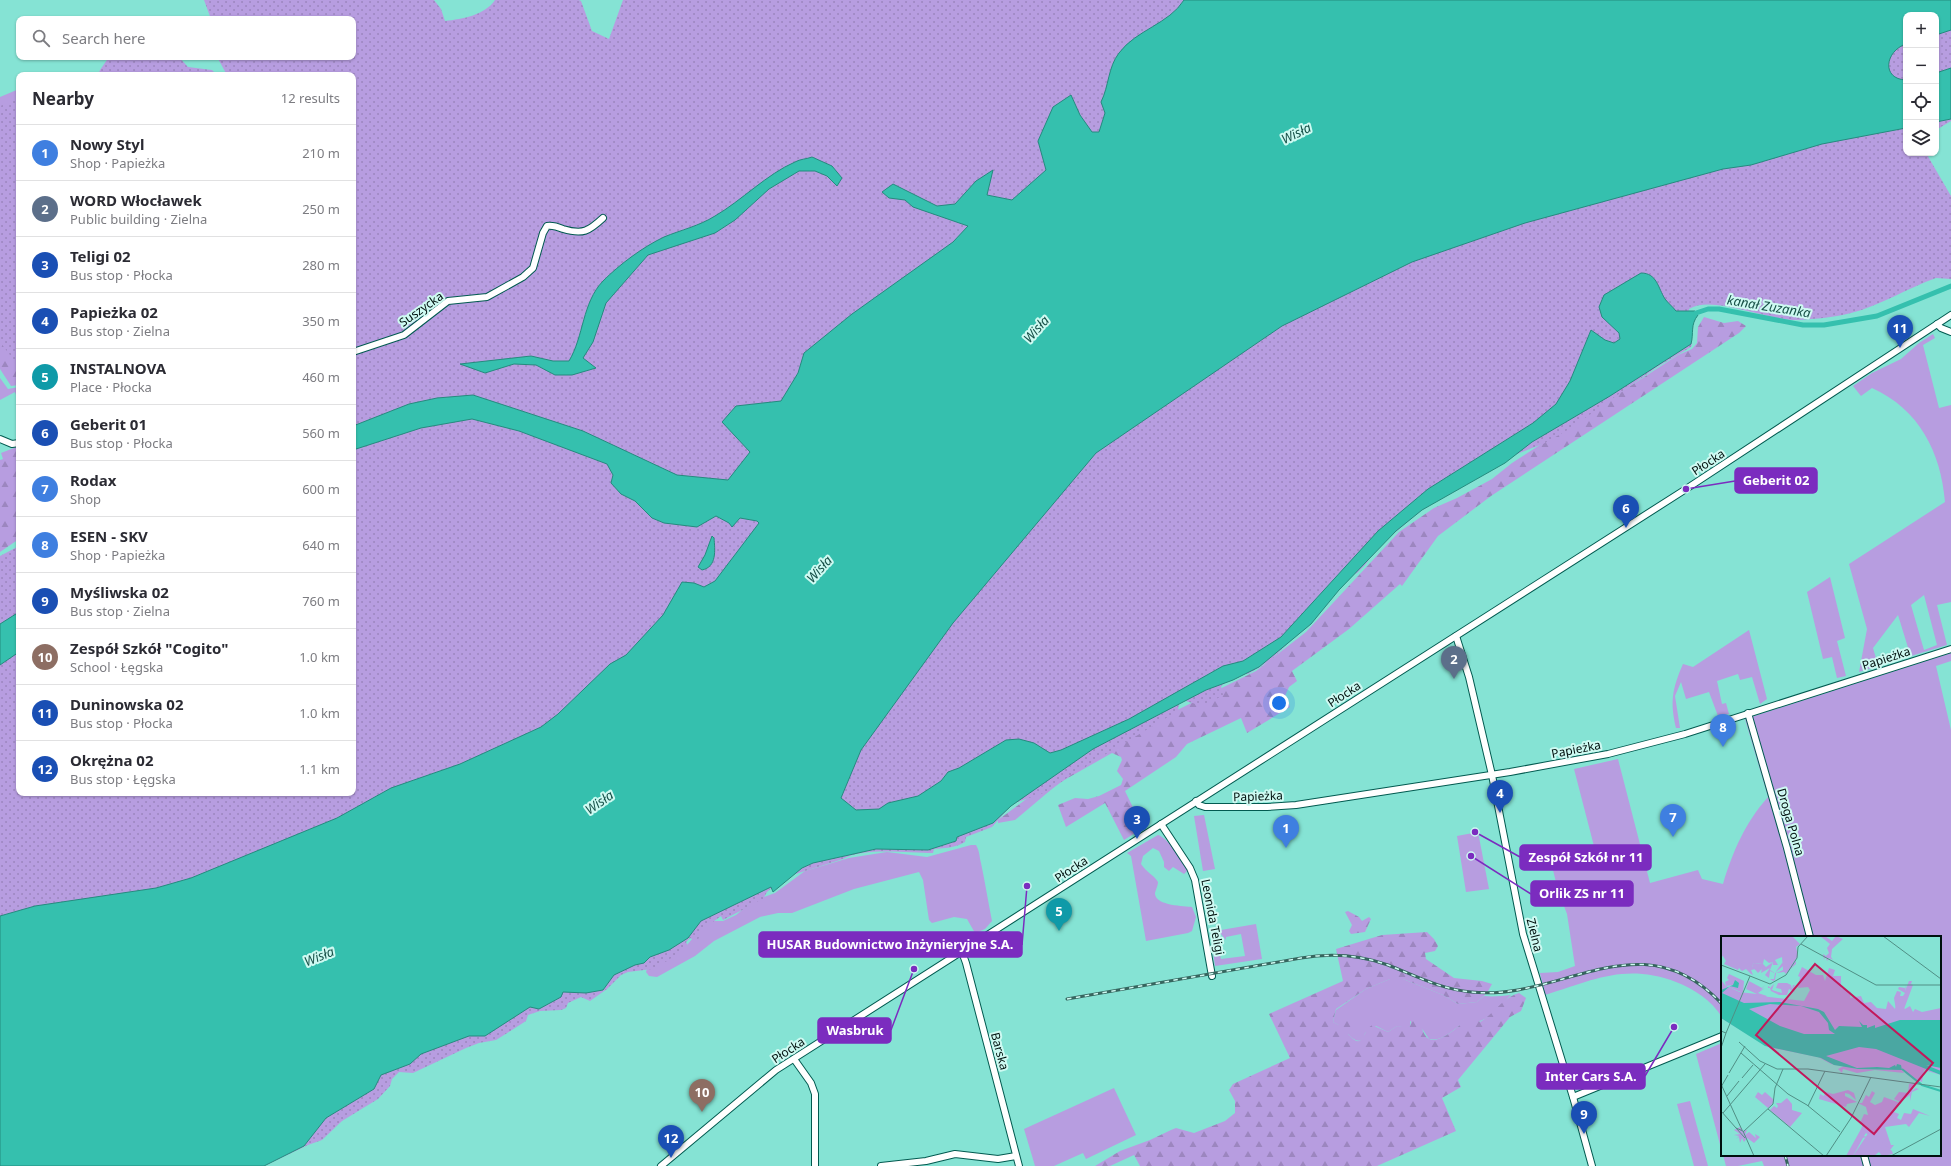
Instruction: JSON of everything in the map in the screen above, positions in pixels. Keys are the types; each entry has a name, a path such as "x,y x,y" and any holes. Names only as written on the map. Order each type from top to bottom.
{"street":[{"name":"Suszycka","path":"356,351 404,335 448,301 487,297 531,271 535,265 543,233 548,226 583,232 591,229 603,218"},
{"name":"Płocka","path":"661,1166 750,1091 794,1059 1680,493 1951,315"},
{"path":"1937,324 1941,328 1951,332"},
{"path":"0,439 12,444 16,443"},
{"name":"Zielna","path":"1456,636 1469,677 1492,775 1523,934 1573,1097 1592,1166"},
{"name":"Papieżka","path":"1196,801 1199,805 1205,807 1286,806 1492,775 1608,754 1670,738 1951,649"},
{"name":"Droga Polna","path":"1748,714 1787,848 1810,936"},
{"name":"Leonida Teligi","path":"1161,824 1190,868 1195,880 1212,976"},
{"name":"Barska","path":"962,952 1018,1166"},
{"path":"1573,1097 1721,1036"},
{"path":"794,1059 811,1083 815,1094 816,1166"},
{"path":"881,1166 936,1159 956,1154 998,1159 1016,1156"},
{"path":"1864,1156 1867,1166"},
{"path":"936,1159 938,1166"}],"green space":[{"path":"204,0 434,0 441,9 445,21 480,13 495,0 579,0 581,1 592,31 609,39 623,0 1951,0 1951,121 1939,128 1939,12 1903,12 1903,156 1928,156 1951,196 1951,279 1936,278 1862,310 1832,317 1799,320 1787,319 1727,306 1712,305 1699,305 1689,309 1688,314 1692,339 1691,347 1657,367 1571,428 1545,443 1509,457 1435,499 1380,545 1365,565 1357,573 1350,576 1271,660 1248,674 1239,673 1221,686 1223,695 1204,704 1184,700 1179,702 1178,711 1071,775 1049,791 1012,804 992,827 966,837 965,842 961,844 934,849 933,853 862,853 783,878 767,892 763,899 747,906 748,907 723,920 721,916 698,933 699,938 696,941 690,938 686,942 688,946 667,961 652,969 628,972 621,975 607,989 590,1001 581,997 568,1003 566,1008 561,1010 540,1011 528,1015 526,1021 496,1040 479,1043 466,1048 413,1073 399,1072 392,1079 390,1086 378,1099 342,1121 322,1140 264,1166 0,1166 0,556 16,548 16,796 356,796 356,72 225,72 219,60 356,60 356,16 210,16"},
{"path":"107,60 182,60 188,67 212,70 214,72 99,72"},
{"path":"16,90 16,107 0,110 0,97"},
{"path":"16,98 16,363 0,342 0,106"},
{"path":"16,312 16,385 11,386 0,369 0,317"},
{"path":"1704,317 1724,323 1738,321 1746,326 1739,333 1491,496 1438,536 1402,586 1400,584 1349,629 1292,671 1297,681 1289,687 1285,696 1290,707 1247,733 1241,718 1187,744 1176,757 1125,791 1143,828 1124,840 1105,803 1066,827 1058,805 1075,798 1088,799 1099,796 1121,785 1123,779 1117,771 1122,760 1121,757 1112,753 1059,783 1015,820 998,823 998,820 1033,794 1145,726 1256,671 1306,632 1399,532 1434,508 1457,498 1492,479 1512,463 1641,379 1678,355 1692,349 1697,343 1698,327"},
{"path":"1933,334 1935,338 1923,345 1939,408 1951,405 1951,602 1937,605 1947,645 1859,672 1867,629 1849,564 1945,502 1939,466 1933,449 1915,420 1903,408 1872,388 1861,396 1853,386 1872,373 1901,359 1919,343","holes":["1924,595 1937,645 1924,650 1911,605","1898,615 1910,654 1878,665 1873,648"]},
{"path":"0,378 8,389 16,388 16,395 15,392 0,400"},
{"path":"16,447 16,541 0,552 0,460 3,459 1,453"},
{"path":"1830,577 1845,638 1837,641 1846,676 1837,678 1832,657 1823,659 1807,592"},
{"path":"1749,630 1767,699 1760,704 1752,677 1740,680 1738,674 1717,681 1722,704 1726,703 1729,714 1718,716 1709,692 1686,699 1681,682 1675,696 1680,728 1676,728 1673,711 1673,696 1676,681 1683,664 1693,667"},
{"path":"1951,653 1951,661 1936,666 1951,730 1951,1166 1764,1166 1762,1161 1738,1166 1726,1166 1723,1156 1941,1156 1941,936 1721,936 1721,1016 1713,1005 1689,988 1658,976 1641,974 1625,974 1595,979 1545,995 1540,973 1558,972 1575,966 1567,914 1558,890 1550,858 1595,850 1574,769 1618,759 1650,883 1698,870 1702,879 1723,884 1731,860 1746,827 1768,797 1745,719"},
{"path":"1204,815 1215,869 1203,871 1194,816"},
{"path":"1478,832 1489,889 1466,892 1457,836"},
{"path":"1158,835 1166,840 1176,852 1184,863 1187,871 1184,874 1173,867 1169,871 1164,867 1164,862 1159,851 1153,848 1143,856 1141,864 1158,882 1155,894 1160,901 1177,906 1192,907 1196,917 1192,931 1188,933 1146,941 1131,856 1127,853"},
{"path":"976,845 979,852 992,921 985,929 975,933 967,919 954,917 932,923 929,920 923,880 919,872 854,889 792,913 778,913 760,917 714,941 695,956 657,977 649,976 646,972 648,966 687,945 704,925 711,921 723,921 736,915 753,901 775,893 805,871 849,858 887,852 927,857"},
{"path":"1348,911 1359,917 1362,921 1369,917 1371,919 1365,932 1351,934 1349,931 1352,925 1345,912"},
{"path":"1256,924 1262,959 1215,966 1212,944 1216,944 1218,955 1220,955 1221,959 1245,956 1241,934 1226,937 1226,940 1221,934 1215,931"},
{"path":"1427,932 1438,946 1435,951 1425,953 1426,959 1454,978 1482,981 1492,984 1487,993 1477,1002 1458,1004 1443,995 1403,979 1390,979 1366,989 1336,1009 1333,1022 1339,1025 1348,1019 1352,1021 1348,1034 1353,1039 1360,1041 1372,1025 1388,1032 1397,1026 1410,1026 1412,1018 1415,1018 1427,1037 1433,1040 1442,1038 1465,1021 1477,1018 1480,1022 1513,995 1519,993 1526,998 1521,1011 1510,1017 1458,1080 1461,1087 1442,1098 1456,1131 1377,1166 1140,1166 1134,1155 1110,1166 1095,1166 1120,1151 1150,1140 1176,1128 1194,1133 1225,1121 1235,1113 1235,1101 1229,1090 1233,1084 1290,1058 1269,1014 1343,981 1336,949 1382,935"},
{"path":"1390,979 1403,979 1443,995 1458,1004 1477,1002 1484,996 1511,995 1493,1013 1484,1019 1478,1022 1464,1023 1439,1039 1429,1039 1423,1030 1410,1021 1410,1026 1407,1028 1397,1026 1388,1032 1376,1026 1365,1033 1364,1037 1358,1041 1348,1034 1348,1030 1333,1022 1336,1010 1366,989"},
{"path":"1721,1043 1721,1148 1696,1054"},
{"path":"1114,1088 1136,1135 1086,1159 1083,1153 1054,1166 1035,1166 1024,1129"},
{"path":"1690,1101 1708,1166 1694,1166 1677,1104"}],"water":[{"name":"Wisła","path":"1184,0 1951,0 1951,30 1939,34 1939,12 1903,12 1903,46 1894,52 1890,58 1889,70 1892,75 1903,79 1903,129 1822,144 1751,165 1723,169 1525,223 1412,262 1282,326 1096,453 953,623 861,750 841,798 856,810 879,809 888,803 918,796 941,781 948,772 959,768 1006,740 1019,739 1034,743 1050,753 1061,750 1129,719 1223,666 1243,661 1281,637 1378,531 1428,489 1533,423 1556,404 1570,381 1591,330 1605,340 1614,343 1620,339 1619,333 1602,317 1599,307 1604,295 1641,273 1646,274 1654,278 1665,299 1676,311 1695,311 1698,315 1693,326 1691,344 1610,396 1532,442 1505,463 1422,510 1396,531 1339,590 1311,624 1259,667 1233,680 1206,690 1093,749 1011,806 993,823 957,837 956,841 928,850 876,849 813,863 802,868 773,892 771,887 701,921 688,938 669,950 650,957 644,963 635,965 614,975 603,990 586,993 563,992 561,997 539,1009 530,1007 485,1036 469,1036 421,1054 410,1064 381,1075 374,1089 326,1118 304,1146 264,1166 0,1166 0,916 35,906 156,888 191,878 337,818 391,788 460,764 541,727 558,714 610,664 626,655 663,615 682,582 694,583 704,587 715,581 759,523 757,521 740,518 732,527 729,523 716,516 697,527 664,523 652,518 635,501 621,494 611,483 613,475 607,464 519,431 472,419 421,428 356,449 356,425 409,404 437,398 473,395 583,431 677,475 728,480 750,452 722,422 736,406 781,401 798,373 804,353 852,314 953,242 968,226 913,207 905,200 889,198 882,192 893,184 937,206 955,204 976,181 993,170 987,195 1012,200 1046,170 1038,141 1053,107 1071,95 1080,115 1092,132 1099,132 1105,113 1101,102 1115,58 1134,38 1170,15"},
{"path":"1951,68 1951,119 1939,121 1939,84 1939,72"},
{"path":"812,157 832,166 842,178 837,186 827,176 815,171 799,171 769,189 735,220 715,233 648,255 606,303 593,342 583,358 596,368 572,375 555,375 536,365 514,364 485,373 460,364 531,356 553,361 569,361 578,341 591,299 603,281 617,268 632,256 656,241 703,223 725,210 774,173 797,161"},
{"path":"712,536 714,538 715,548 713,562 707,568 702,570 698,567 705,555"},
{"path":"16,614 16,654 0,665 0,624"}],"waterway":[{"name":"kanał Zuzanka","path":"1696,313 1708,309 1719,309 1803,325 1824,325 1877,316 1951,286"}],"railway":[{"path":"1067,999 1312,956 1334,955 1367,959 1388,965 1438,985 1471,992 1505,992 1537,986 1600,969 1631,965 1661,967 1691,979 1721,1003"},
{"path":"1785,1156 1788,1166"}],"place":[{"name":"Duninowska 02","path":"1900,348"},
{"name":"Geberit 02","path":"1686,489"},
{"name":"Geberit 01","path":"1626,528"},
{"name":"WORD Włocławek","path":"1454,679"},
{"name":"ESEN - SKV","path":"1723,747"},
{"name":"Papieżka 02","path":"1500,813"},
{"name":"Zespół Szkół nr 11","path":"1475,832"},
{"name":"Rodax","path":"1673,837"},
{"name":"Teligi 02","path":"1137,839"},
{"name":"Nowy Styl","path":"1286,848"},
{"name":"Orlik ZS nr 11","path":"1471,856"},
{"name":"HUSAR Budownictwo Inżynieryjne S.A.","path":"1027,886"},
{"name":"INSTALNOVA","path":"1059,931"},
{"name":"Wasbruk","path":"914,969"},
{"name":"Inter Cars S.A.","path":"1674,1027"},
{"name":"Zespół Szkół \"Cogito\"","path":"702,1112"},
{"name":"Myśliwska 02","path":"1584,1134"},
{"name":"Okrężna 02","path":"671,1158"}]}
